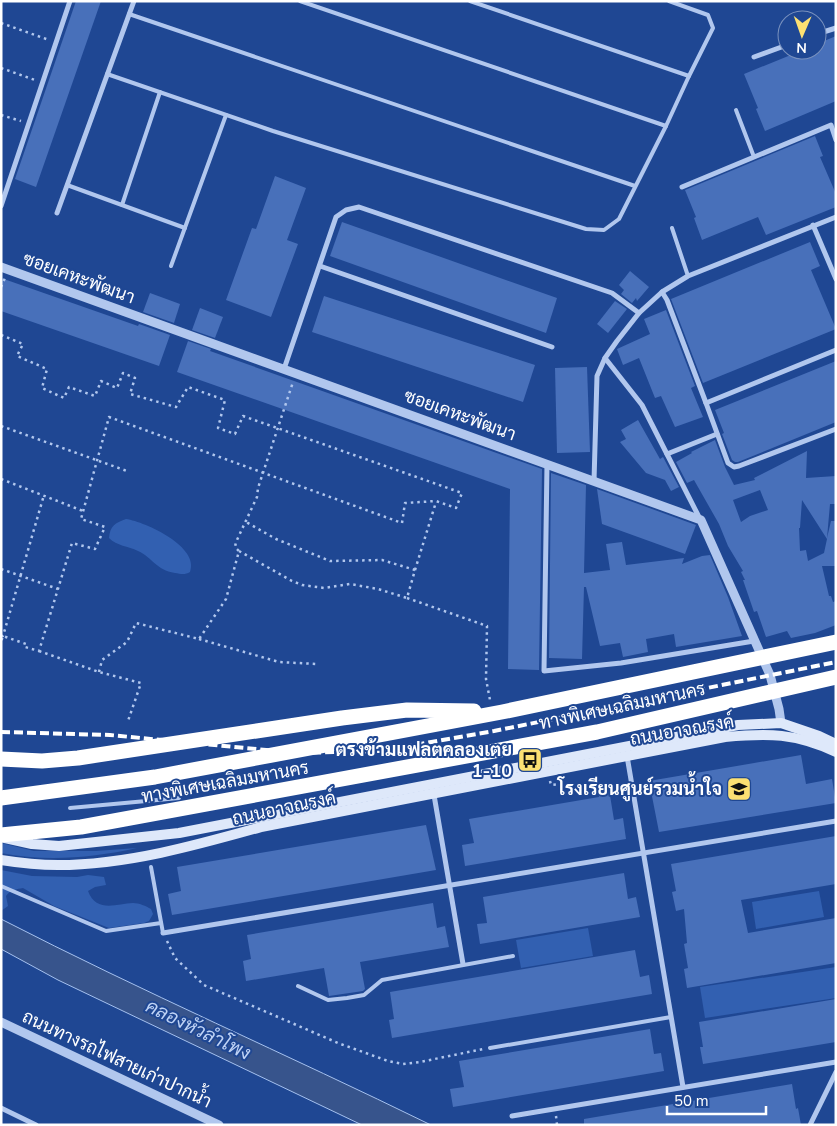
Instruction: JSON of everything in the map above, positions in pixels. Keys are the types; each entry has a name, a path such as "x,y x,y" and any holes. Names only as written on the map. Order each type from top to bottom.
{"highway":[{"name":"ทางพิเศษเฉลิมมหานคร","path":"1,798 155,777 836,642"},
{"name":"ทางพิเศษเฉลิมมหานคร","path":"1,836 100,823 597,732 836,677"},
{"path":"1,759 42,761 78,758 408,710 496,709"}],"main road":[{"path":"781,723 782,734"},
{"name":"ถนนอาจณรงค์","path":"1,836 32,844 59,846 116,841 221,825 266,814 738,725 781,723 836,744"},
{"name":"ถนนอาจณรงค์","path":"1,860 58,865 118,860 211,841 261,827 434,795 725,737 782,734 810,741 836,752"},
{"path":"432,783 434,795"}],"street":[{"path":"1,206 70,1"},
{"path":"57,214 134,1"},
{"path":"754,57 777,49"},
{"path":"682,187 833,124 836,140"},
{"path":"284,369 336,217 346,210 359,207 612,293 640,313"},
{"path":"594,481 597,376 605,358 617,340 640,313 662,292 688,276 836,217"},
{"path":"813,225 836,279"},
{"path":"320,266 552,347"},
{"name":"ซอยเคหะพัฒนา","path":"1,267 701,520"},
{"path":"662,292 667,300 728,463 735,467 836,428"},
{"path":"706,403 836,350"},
{"path":"605,358 642,405 701,520 770,675 781,723"},
{"path":"667,454 717,434"},
{"path":"547,464 544,671 621,664 754,641"},
{"path":"627,756 683,1087"},
{"path":"434,795 463,964"},
{"path":"163,933 836,821"},
{"name":"ถนนทางรถไฟสายเก่าปากน้ำ","path":"1,1022 218,1125"},
{"path":"512,1116 836,1062"},
{"path":"810,1125 836,1072"},
{"path":"1,1108 36,1125"}],"lane":[{"path":"300,1 666,126"},
{"path":"470,1 689,76"},
{"path":"108,74 226,115 586,229 604,230 619,219 713,28 708,15 669,1"},
{"path":"129,14 635,186"},
{"path":"122,205 160,92"},
{"path":"736,110 754,157"},
{"path":"171,266 226,115"},
{"path":"67,185 185,228"},
{"path":"672,228 688,276"},
{"path":"70,808 179,798"},
{"path":"151,867 163,933"},
{"path":"1,886 106,931 161,923"},
{"path":"298,986 328,1000 347,998 364,995 382,980 513,956"},
{"path":"490,1048 671,1018"}],"path":[{"path":"1,23 57,42"},
{"path":"1,68 43,82"},
{"path":"1,114 29,124"},
{"path":"1,335 23,344 18,356 47,369 42,388 64,398 69,388 95,396 101,381 117,388 123,373 135,378 130,394 176,407 188,387 225,400 218,428 235,434 243,416 462,493 456,508 436,501 405,503 402,523 109,417 81,519 105,527 94,549 72,543 39,651"},
{"path":"296,374 263,472 257,497 235,547 302,585 324,588 350,584 378,589 486,626 486,679 496,709"},
{"path":"1,426 127,471"},
{"path":"1,479 83,511"},
{"path":"1,642 44,496"},
{"path":"407,598 436,501"},
{"path":"246,522 276,539 330,561 382,560 415,570"},
{"path":"199,639 226,599 240,551"},
{"path":"1,569 58,589"},
{"path":"99,672 102,660 127,642 136,623 279,662 317,664"},
{"path":"2,636 26,644 25,647 99,672 141,683 128,721"},
{"path":"551,785 562,783"},
{"path":"163,933 175,958 204,985 338,1043 388,1061 403,1064 420,1062 490,1048"}],"shaded area":[{"path":"126,519 158,530 179,545 187,554 191,563 190,572 183,574 163,569 138,551 112,541 109,538 112,528"},
{"path":"1,843 34,851 96,851 137,848 69,858 52,858 1,853"},
{"path":"1,870 32,876 77,877 88,875 104,877 106,885 95,887 88,891 96,902 107,906 138,904 151,909 153,914 149,921 144,923 109,928 54,906 23,888 14,890 6,896 8,906 1,911"},
{"path":"819,891 824,917 756,929 752,902"},
{"path":"588,928 593,956 521,968 516,940"},
{"path":"836,967 836,998 705,1018 700,987"}],"water":[{"name":"คลองหัวลำโพง","path":"1,919 108,972 431,1125 362,1125 58,980 1,949"}],"building":[{"path":"76,1 101,1 36,187 15,179"},
{"path":"836,36 836,101 765,131 744,74 778,60 827,60 827,40"},
{"path":"815,136 823,156 820,157 836,194 836,207 766,235 758,217 702,240 694,218 696,217 685,190"},
{"path":"275,176 306,188 287,240 298,244 271,317 226,300 252,228 256,229"},
{"path":"342,222 557,298 546,333 330,256"},
{"path":"810,242 820,266 811,270 836,329 703,383 671,299"},
{"path":"630,271 649,287 637,301 636,298 632,303 621,294 624,290 619,285"},
{"path":"1,278 138,326 139,324 170,335 159,366 1,311"},
{"path":"150,293 180,304 174,323 143,312"},
{"path":"324,296 535,365 523,402 312,332"},
{"path":"615,301 627,309 608,333 597,324"},
{"path":"200,308 223,317 215,338 192,330"},
{"path":"666,310 695,386 691,388 703,417 675,427 661,396 655,398 639,358 623,365 617,349 650,334 644,319"},
{"path":"188,341 211,349 210,351 542,469 539,670 508,669 510,489 177,372"},
{"path":"836,361 836,422 738,462 732,460 715,410"},
{"path":"587,367 590,452 557,453 555,368"},
{"path":"638,420 660,459 663,457 679,487 671,491 665,480 646,473 620,442 626,439 621,430"},
{"path":"715,440 734,485 755,480 754,478 807,451 806,478 836,476 836,504 830,504 827,538 831,521 836,521 836,566 822,566 829,596 831,596 833,602 836,601 836,625 815,633 791,638 787,631 766,637 757,611 754,612 743,580 745,580 741,572 743,571 728,546 719,524 694,480 687,483 676,462","holes":["760,490 768,510 750,516 741,522 733,500","802,500 827,539 824,553 808,561 806,550 800,551 799,528"]},
{"path":"551,473 586,485 584,573 610,570 606,544 622,542 626,565 684,558 682,564 710,555 742,636 676,647 674,634 646,639 648,652 623,657 620,643 600,646 586,587 584,587 582,659 549,658"},
{"path":"597,489 696,525 685,554 602,524"},
{"name":"โรงเรียนศูนย์รวมน้ำใจ","path":"801,755 806,784 832,779 836,803 659,832 649,781"},
{"path":"608,783 614,820 623,818 626,839 465,866 462,845 474,843 469,819 599,797 597,785"},
{"path":"426,825 436,870 172,915 168,894 181,891 177,867"},
{"path":"836,836 836,884 741,900 748,933 836,918 836,963 687,988 684,969 688,968 684,944 687,943 684,909 676,911 672,892 676,891 671,864"},
{"path":"624,873 628,899 636,897 640,917 480,944 477,924 487,923 483,897"},
{"path":"433,903 437,928 445,926 449,947 360,962 365,989 363,991 329,996 324,968 246,981 243,961 251,959 247,935"},
{"path":"635,950 640,977 649,975 652,994 392,1038 389,1020 394,1019 390,992"},
{"path":"836,999 836,1042 703,1064 700,1047 703,1047 699,1022"},
{"path":"650,1029 654,1054 661,1053 664,1071 453,1107 450,1089 464,1087 459,1061"},
{"path":"792,1084 801,1125 584,1125 584,1119"}],"railway":[{"path":"1,732 110,735 297,753 380,751 494,731 836,662"}],"place":[{"name":"ตรงข้ามแฟลตคลองเตย 1-10","path":"530,760"},
{"name":"โรงเรียนศูนย์รวมน้ำใจ","path":"739,789"}]}
